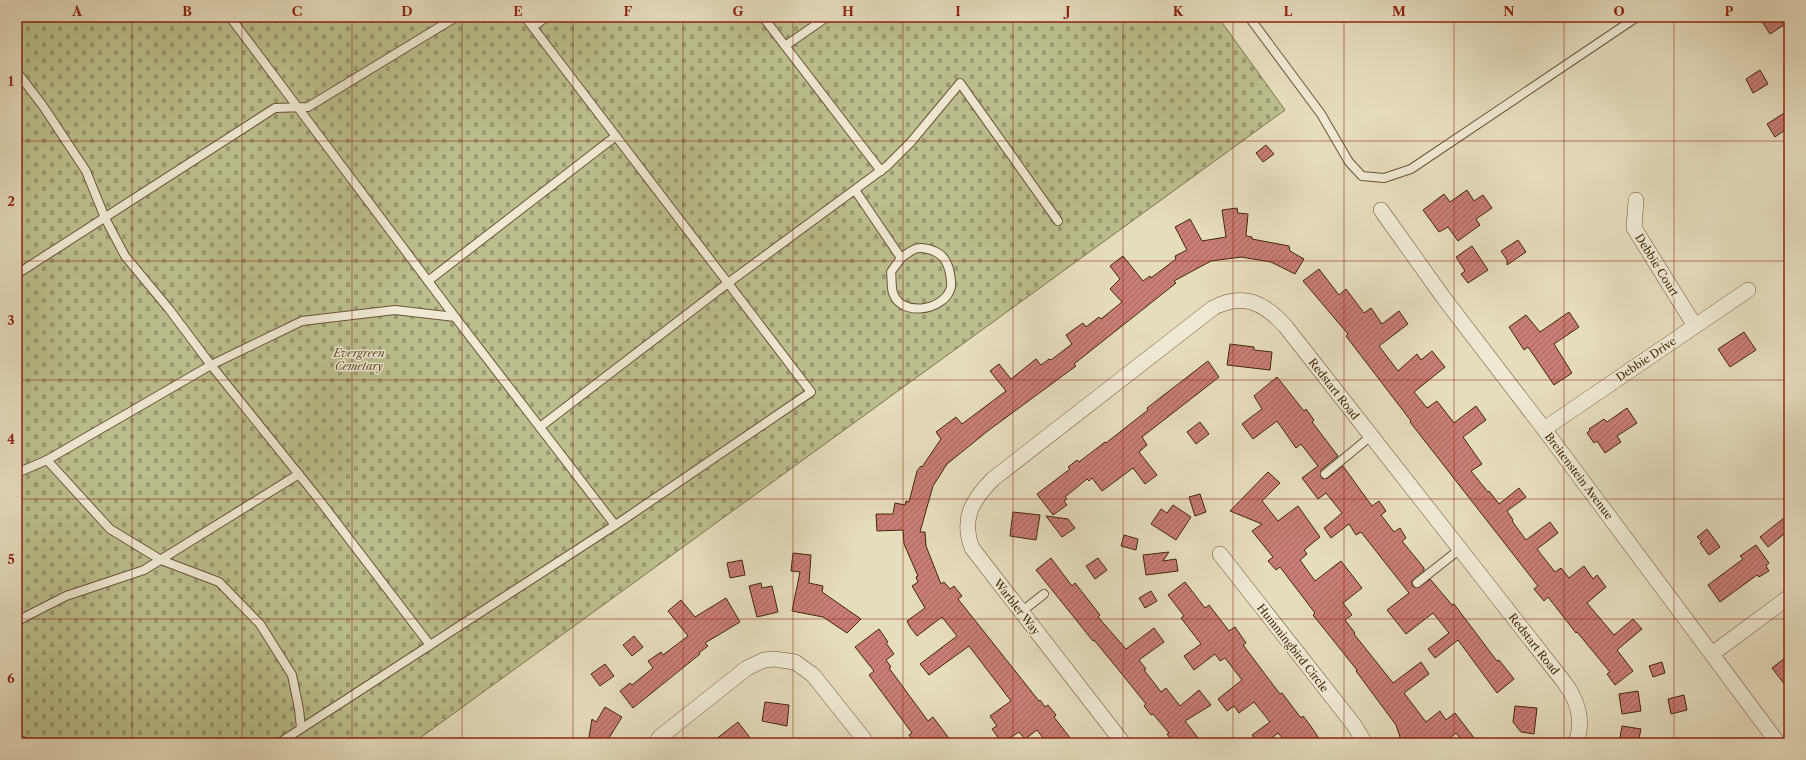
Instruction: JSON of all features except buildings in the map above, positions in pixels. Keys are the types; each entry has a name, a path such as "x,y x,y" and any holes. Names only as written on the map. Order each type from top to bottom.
{"street":[{"name":"Debbie Court","path":"1636,200 1634,228 1695,326"},
{"name":"Breitenstein Avenue","path":"1381,210 1443,297 1544,429 1778,743"},
{"name":"Debbie Drive","path":"1544,429 1748,290"},
{"name":"Redstart Road","path":"1009,467 1213,308 1233,301 1251,302 1266,307 1274,313 1573,694 1579,709 1580,726 1576,743"},
{"name":"Warbler Way","path":"1009,467 980,492 970,512 967,528 972,548 1123,743"},
{"name":"Hummingbird Circle","path":"1220,554 1354,725 1365,743"},
{"path":"1712,654 1789,597"},
{"path":"656,743 660,737 755,663 774,659 795,662 813,675 867,743"}],"lane":[{"path":"230,17 455,317 615,525"},
{"path":"17,274 275,108 308,107 456,17"},
{"path":"279,743 615,525 812,392 525,17"},
{"path":"533,27 546,17"},
{"path":"763,17 880,171"},
{"path":"785,46 827,17"},
{"path":"1249,17 1321,114 1349,162 1362,176 1384,178 1411,169 1637,17"},
{"path":"17,72 43,106 86,171 105,218 125,256 169,309 211,366 299,474 430,645"},
{"path":"540,427 728,282 880,171 911,142 960,83 1058,221"},
{"path":"428,281 616,136"},
{"path":"855,190 901,258"},
{"path":"914,248 926,248 942,255 947,263 951,278 951,290 940,303 930,308 917,309 902,305 893,294 891,272 901,258 914,248"},
{"path":"17,473 47,460 211,366 302,321 395,310 455,317"},
{"path":"1325,474 1371,436"},
{"path":"47,460 110,528 161,560 219,582 260,624 292,675 300,709 301,728"},
{"path":"17,622 66,596 144,570 299,474"},
{"path":"1417,583 1460,549"},
{"path":"1021,612 1044,594"},
{"path":"20,739 30,743"}],"green space":[{"name":"Evergreen Cemetary","path":"17,17 1218,17 1285,110 413,743 17,743"}]}
